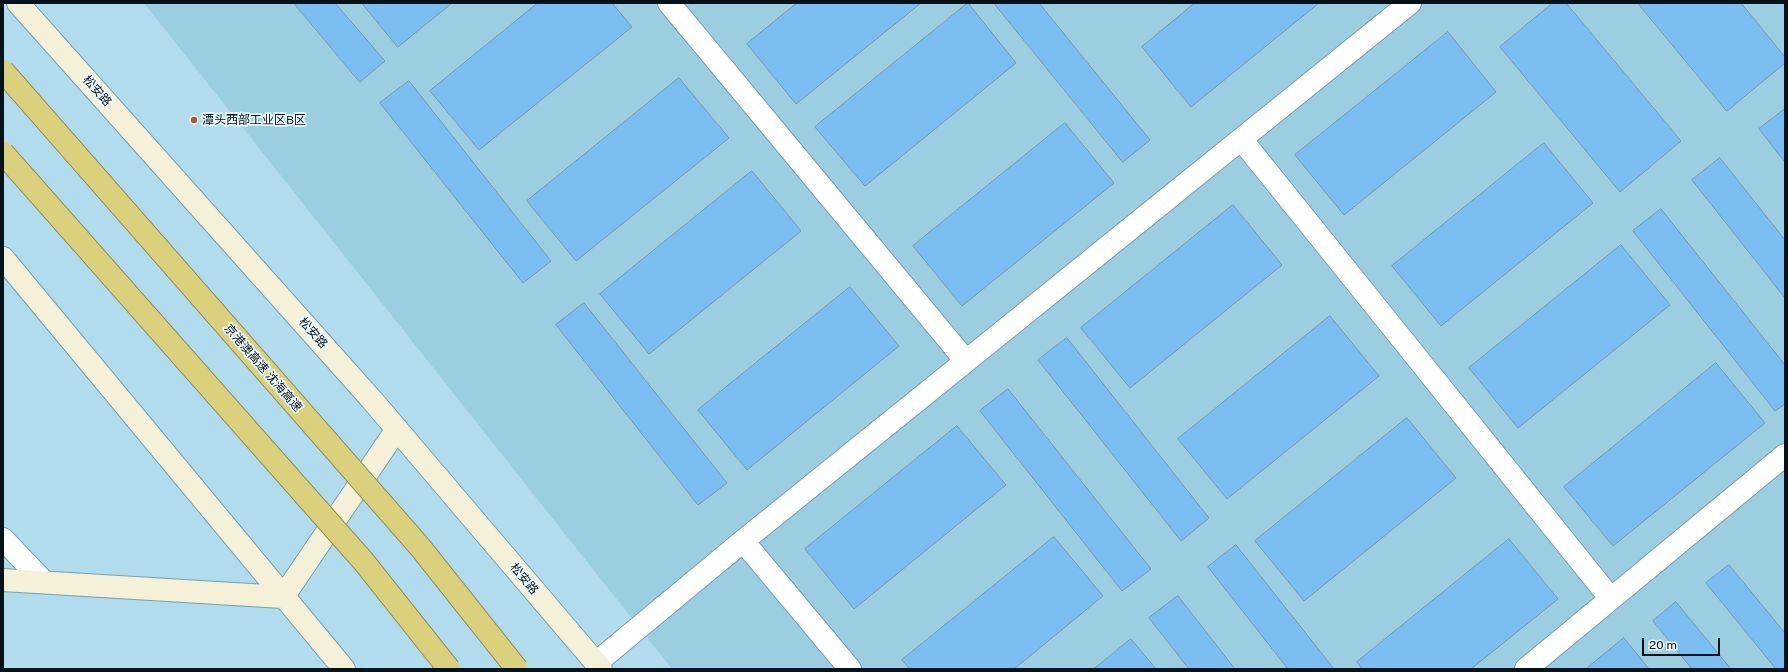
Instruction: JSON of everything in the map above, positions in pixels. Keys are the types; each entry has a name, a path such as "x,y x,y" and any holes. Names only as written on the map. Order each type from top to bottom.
{"highway":[{"name":"京港澳高速 沈海高速","path":"3,71 420,547 517,669"},
{"path":"3,153 364,562 449,669"}],"main road":[{"name":"松安路","path":"18,3 397,429 598,666"},
{"path":"3,258 282,597 344,669"},
{"path":"282,597 397,429"},
{"path":"3,580 282,597"}],"street":[{"path":"669,3 966,361"},
{"path":"598,666 743,541 1410,3"},
{"path":"1241,139 1610,599"},
{"path":"1526,669 1785,455"},
{"path":"3,539 44,582"},
{"path":"743,541 850,669"}],"shaded area":[{"path":"144,3 1785,3 1785,669 672,669"}],"building":[{"path":"294,3 335,3 385,61 360,82"},
{"path":"362,3 452,3 398,47"},
{"path":"538,3 612,3 632,27 479,150 430,91"},
{"path":"797,3 921,3 796,104 747,44"},
{"path":"968,3 1016,63 865,186 815,127"},
{"path":"994,3 1039,3 1150,140 1123,162"},
{"path":"1195,3 1319,3 1191,107 1142,47"},
{"path":"1553,3 1566,3 1681,141 1620,192 1500,47"},
{"path":"1638,3 1741,3 1785,57 1785,63 1727,111"},
{"path":"1448,32 1496,92 1344,215 1295,155"},
{"path":"679,78 729,138 576,261 527,201"},
{"path":"409,81 551,261 523,283 380,103"},
{"path":"1785,109 1785,162 1759,129"},
{"path":"1065,123 1114,183 962,306 913,246"},
{"path":"1544,143 1593,203 1441,326 1392,266"},
{"path":"1720,158 1785,240 1785,298 1692,180"},
{"path":"752,171 801,231 649,354 600,294"},
{"path":"1233,205 1282,265 1130,388 1081,328"},
{"path":"1661,209 1785,365 1785,404 1775,411 1633,231"},
{"path":"1621,245 1670,305 1518,428 1469,368"},
{"path":"850,287 899,346 747,470 698,410"},
{"path":"584,303 727,483 698,505 556,325"},
{"path":"1330,316 1379,376 1227,499 1178,439"},
{"path":"1067,338 1209,518 1181,541 1038,360"},
{"path":"1716,363 1765,423 1613,546 1564,487"},
{"path":"1008,389 1151,569 1122,591 980,411"},
{"path":"1407,418 1456,478 1304,601 1255,541"},
{"path":"957,426 1006,485 854,609 805,549"},
{"path":"1054,537 1103,596 1014,669 910,669 902,660"},
{"path":"1509,539 1558,599 1471,669 1362,669 1357,662"},
{"path":"1236,545 1334,669 1288,669 1208,567"},
{"path":"1729,565 1785,633 1785,669 1776,669 1706,583"},
{"path":"1178,596 1235,669 1189,669 1149,618"},
{"path":"1676,602 1731,669 1692,669 1653,621"},
{"path":"1624,638 1649,669 1586,669"},
{"path":"1131,639 1156,669 1094,669"}],"place":[{"name":"潭头西部工业区B区","path":"194,120"}]}
